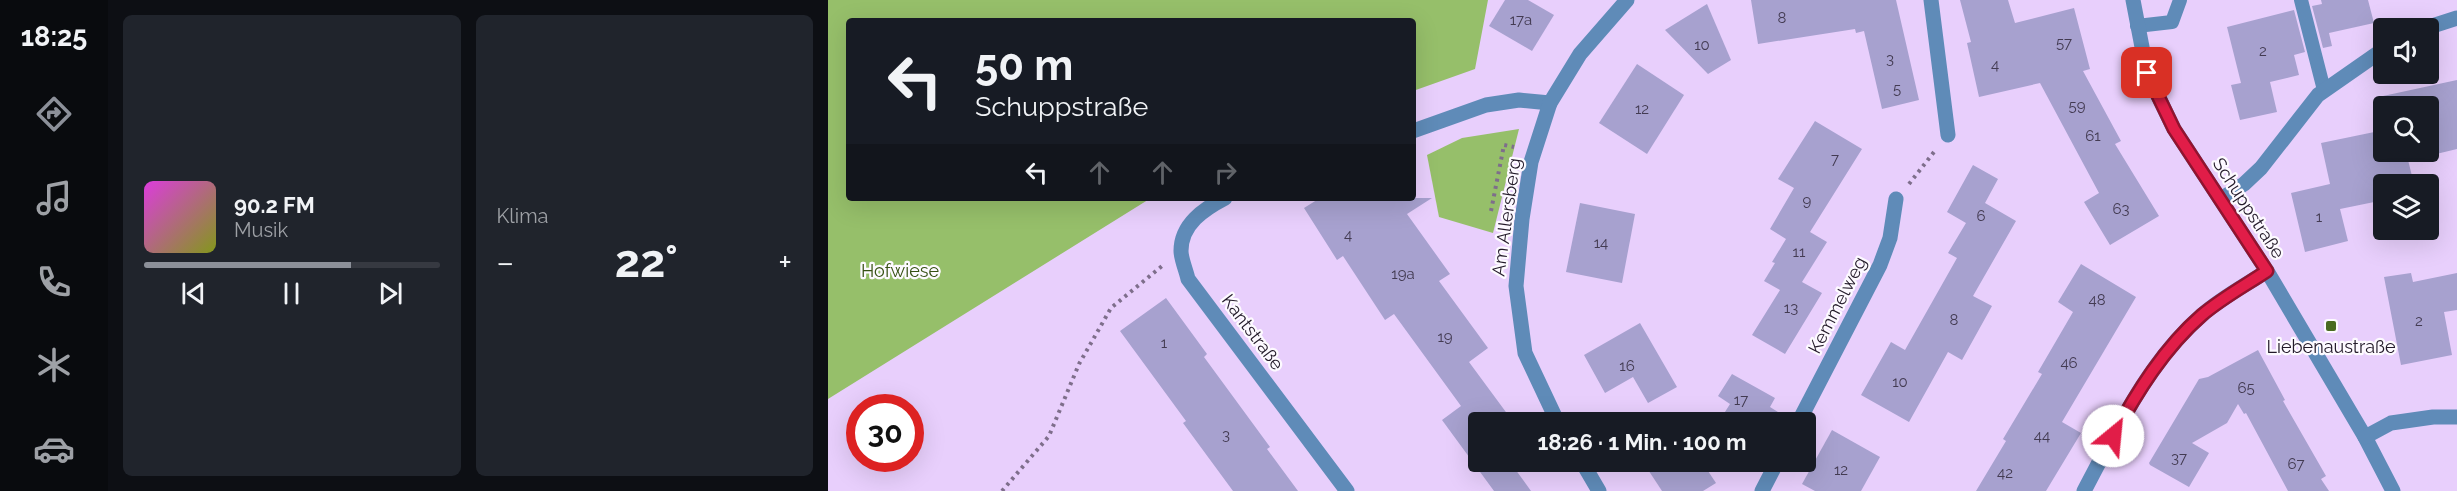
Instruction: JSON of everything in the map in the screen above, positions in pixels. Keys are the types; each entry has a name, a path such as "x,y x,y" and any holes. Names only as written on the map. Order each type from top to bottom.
{"street":[{"name":"Am Allersberg","path":"1553,412 1525,353 1516,286 1521,219 1531,162 1550,103 1580,54 1627,0"},
{"path":"1931,0 1947,135"},
{"name":"Schuppstraße","path":"2133,0 2147,73 2170,120 2267,271 2365,437 2393,491"},
{"path":"2439,24 2457,18"},
{"path":"2221,199 2244,184 2261,168 2288,131 2324,90 2373,57"},
{"path":"1416,130 1485,105 1519,100 1550,103"},
{"name":"Kemmelweg","path":"1804,412 1880,264 1890,238 1896,200"},
{"name":"Kantstraße","path":"1220,201 1195,217 1185,231 1181,251 1188,279 1347,491"},
{"path":"2084,491 2133,400 2167,351 2203,314 2267,271"},
{"path":"2365,437 2391,423 2433,417 2457,417"},
{"path":"1588,472 1599,491"},
{"path":"1762,491 1772,472"}],"lane":[{"path":"2137,26 2172,22 2180,0"},
{"path":"2301,0 2324,90"}],"path":[{"path":"1896,200 1947,135"},
{"path":"1491,211 1504,145"},
{"path":"1002,491 1048,436 1079,364 1111,308 1144,280"}],"green space":[{"name":"Hofwiese","path":"828,0 1488,0 1475,69 1416,90 1416,18 846,18 846,201 1146,201 828,399"},
{"path":"1519,129 1493,233 1439,217 1427,155 1462,138"}],"building":[{"path":"1505,0 1528,0 1554,15 1532,51 1489,26"},
{"path":"1751,0 1896,0 1919,100 1882,109 1864,31 1856,33 1855,29 1758,44"},
{"path":"1960,0 2008,0 2015,23 2074,8 2090,69 2083,71 2121,141 2115,144 2159,216 2110,245 2084,202 2099,193 2040,83 1979,97 1967,43 1971,42"},
{"path":"2321,0 2368,0 2373,23 2329,33 2332,46 2323,48 2312,6 2322,4"},
{"path":"1707,4 1731,60 1708,74 1665,30"},
{"path":"2294,10 2305,52 2294,55 2299,75 2270,82 2277,112 2240,120 2231,85 2241,83 2227,27"},
{"path":"1637,64 1684,95 1647,154 1599,123"},
{"path":"2457,80 2457,149 2439,153 2439,96 2383,96"},
{"path":"1815,121 1862,149 1810,232 1827,242 1802,282 1822,293 1785,354 1752,335 1780,290 1764,281 1786,239 1770,229 1794,188 1778,179"},
{"path":"2373,132 2373,162 2408,162 2412,174 2373,174 2373,202 2340,209 2348,241 2305,252 2291,193 2330,184 2321,143"},
{"path":"1973,165 1998,179 1985,203 2016,221 1973,296 1992,306 1962,360 1948,352 1909,422 1861,395 1891,342 1905,350 1957,258 1948,253 1966,223 1947,212"},
{"path":"1416,198 1432,198 1407,214 1450,274 1439,281 1488,348 1469,362 1506,412 1468,412 1468,456 1442,420 1461,406 1394,314 1385,320 1343,256 1337,260 1304,208 1315,201 1416,201"},
{"path":"1580,203 1635,214 1622,283 1566,272"},
{"path":"2081,264 2136,297 2062,422 2081,433 2046,491 1976,491 2006,441 2003,439 2042,374 2038,372 2073,312 2058,302"},
{"path":"2411,273 2413,282 2457,273 2457,310 2444,312 2452,355 2401,365 2384,277"},
{"path":"1166,298 1207,354 1204,357 1270,447 1267,449 1298,491 1233,491 1183,423 1186,421 1120,331"},
{"path":"1640,323 1677,387 1648,403 1633,377 1605,393 1584,355"},
{"path":"2258,350 2285,400 2283,401 2326,476 2321,479 2329,491 2288,491 2246,413 2244,414 2238,404 2227,423 2192,443 2209,453 2189,487 2150,465 2149,463 2199,379 2208,377"},
{"path":"1732,374 1775,398 1770,407 1778,412 1725,412 1730,404 1718,396"},
{"path":"1832,430 1880,457 1861,491 1815,491 1802,484 1809,472 1816,472 1816,459"},
{"path":"1480,472 1517,472 1531,491 1494,491"},
{"path":"1650,472 1709,472 1716,483 1703,491 1662,491"}],"place":[{"name":"Liebenaustraße","path":"2331,326"}],"route":[{"path":"2113,436 2133,400 2167,351 2203,314 2267,271 2174,129 2147,73"}]}
